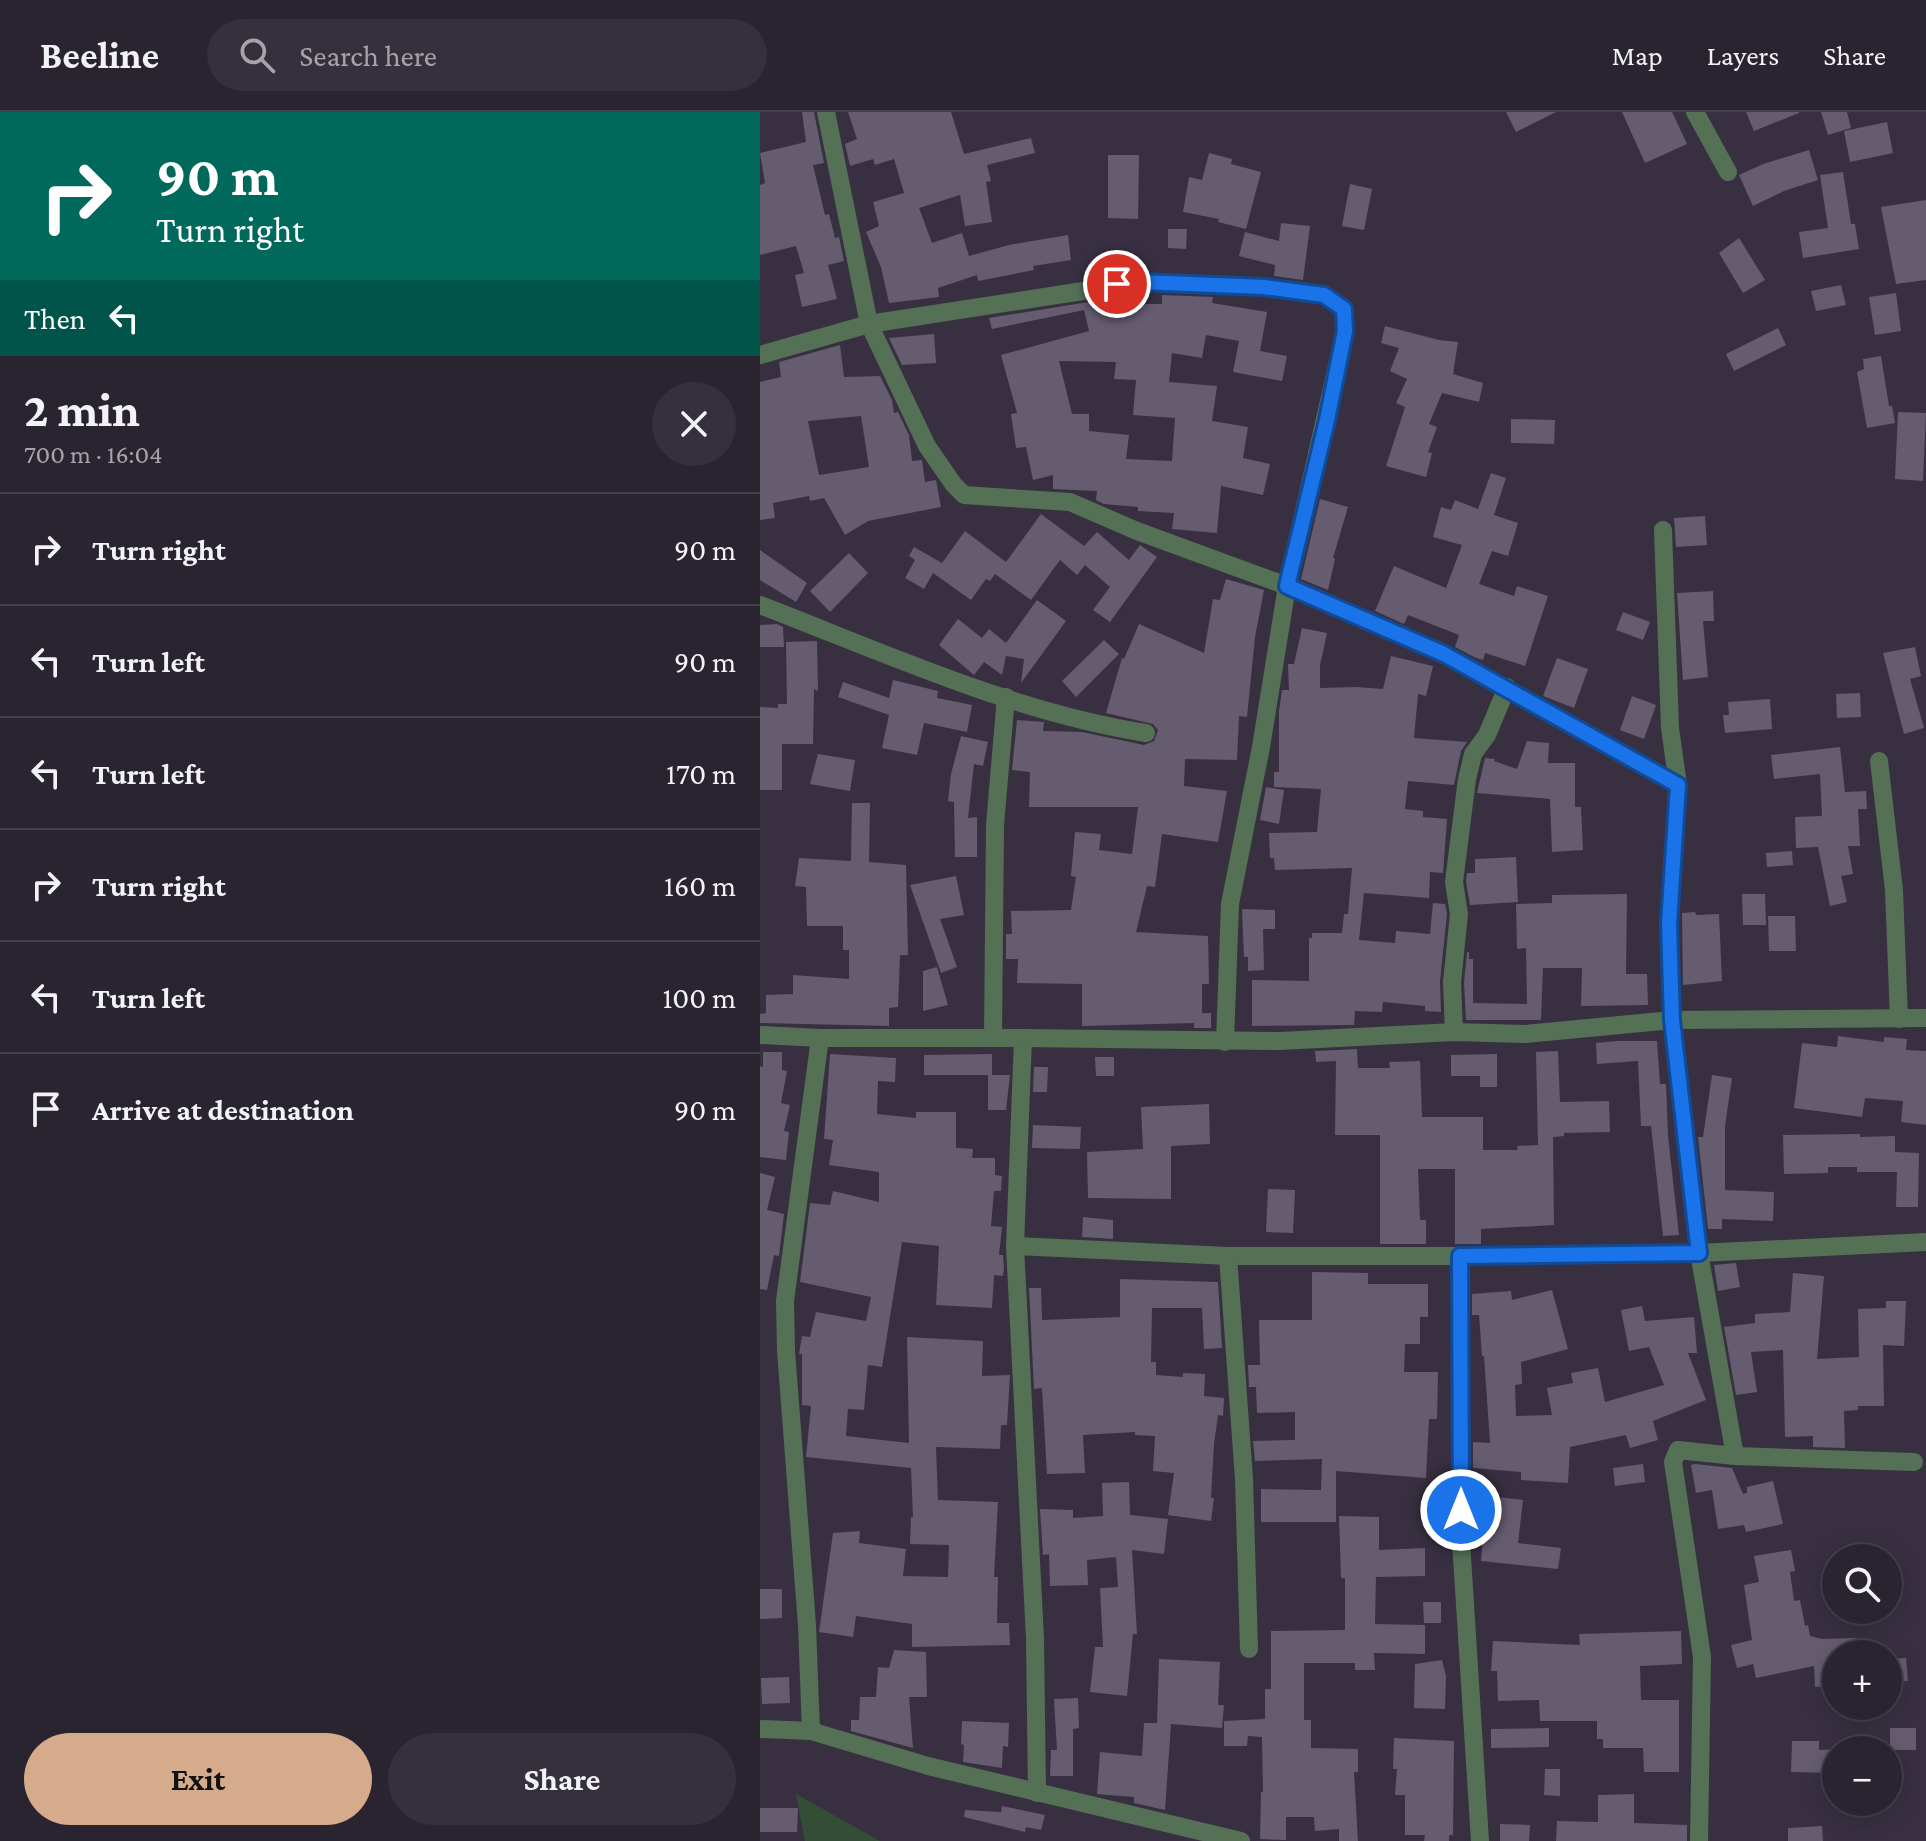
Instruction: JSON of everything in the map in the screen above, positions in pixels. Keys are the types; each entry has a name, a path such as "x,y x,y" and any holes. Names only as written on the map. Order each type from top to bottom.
{"street":[{"path":"826,112 869,324 927,446 964,495 1070,502 1137,531 1287,586 1444,654 1678,785"},
{"path":"1695,112 1728,172"},
{"path":"760,355 869,324 1141,282 1264,287 1324,295 1344,309 1345,331 1287,586 1261,747 1230,904 1225,1042"},
{"path":"1663,530 1670,728 1678,785 1669,924 1672,1020 1699,1253 1735,1456"},
{"path":"760,605 1006,697 1100,726 1146,733"},
{"path":"1454,1032 1452,982 1459,914 1454,882 1467,779 1473,754 1487,735 1507,687"},
{"path":"993,1037 995,825 1006,697"},
{"path":"1879,761 1894,890 1899,1019"},
{"path":"760,1035 1225,1042 1454,1032 1525,1034 1672,1020 1926,1018"},
{"path":"811,1731 807,1625 785,1301 820,1038"},
{"path":"1023,1038 1015,1246 1035,1639 1037,1793"},
{"path":"1015,1246 1228,1256 1460,1256 1699,1253 1926,1242"},
{"path":"1228,1256 1244,1479 1249,1649"},
{"path":"1460,1256 1461,1541 1480,1841"},
{"path":"1699,1841 1702,1657 1673,1462 1678,1450 1735,1456 1914,1462"},
{"path":"760,1729 811,1731 928,1766 1241,1841"}],"green space":[{"path":"796,1794 880,1841 805,1841"}],"building":[{"path":"802,112 814,112 824,163 813,165 825,215 829,214 835,238 839,237 844,261 828,265 837,299 802,307 795,275 804,273 796,246 760,255 760,185 765,183 760,153 806,142"},
{"path":"848,112 951,112 964,154 1031,138 1035,153 987,165 991,181 986,182 992,222 965,226 960,195 919,208 932,243 962,233 969,256 1009,245 1068,235 1071,260 1033,266 1034,270 978,281 977,275 938,288 939,297 889,303 881,267 866,232 879,226 873,202 904,193 894,159 875,165 873,159 850,166 845,144 857,139"},
{"path":"1506,112 1556,112 1516,132"},
{"path":"1622,112 1672,112 1687,144 1645,163"},
{"path":"1746,112 1799,112 1799,113 1754,131"},
{"path":"1821,112 1847,112 1851,128 1828,135"},
{"path":"1887,122 1893,153 1850,162 1844,131"},
{"path":"1809,150 1818,180 1784,191 1753,206 1739,175"},
{"path":"1209,153 1232,159 1231,164 1261,172 1246,229 1218,222 1219,219 1183,212 1189,177 1202,180"},
{"path":"1108,155 1139,155 1138,219 1108,218"},
{"path":"1843,172 1851,224 1855,224 1859,249 1803,258 1799,232 1828,228 1820,175"},
{"path":"1350,184 1372,189 1364,230 1342,226"},
{"path":"1926,200 1926,280 1896,284 1881,207"},
{"path":"1281,223 1310,226 1303,280 1274,276 1275,265 1239,256 1245,232 1279,241"},
{"path":"1168,229 1187,229 1186,249 1168,248"},
{"path":"1739,238 1765,280 1743,293 1719,253"},
{"path":"1841,285 1846,305 1816,311 1811,291"},
{"path":"1896,293 1901,331 1875,335 1869,297"},
{"path":"1162,295 1213,297 1212,303 1267,312 1260,351 1287,356 1282,381 1233,372 1239,341 1206,335 1202,358 1172,353 1169,382 1217,386 1212,421 1248,427 1243,458 1270,464 1263,495 1221,486 1217,533 1172,529 1174,513 1138,511 1138,507 1104,504 1096,500 1097,491 1053,489 1053,475 1033,480 1026,447 1016,448 1011,414 1017,413 1001,355 1089,331 1084,310 992,329 989,318 1113,298 1116,303 1112,304 1162,304","holes":["1059,361 1116,362 1114,379 1136,380 1133,415 1175,418 1172,461 1126,459 1129,435 1089,431 1089,414 1072,414"]},
{"path":"1385,326 1458,342 1453,374 1483,383 1479,402 1442,393 1429,424 1437,427 1428,452 1432,453 1426,477 1386,466 1405,407 1396,403 1407,379 1390,371 1399,348 1381,343"},
{"path":"1778,328 1786,345 1734,371 1726,354"},
{"path":"934,334 936,363 902,365 889,338"},
{"path":"840,345 844,377 880,376 892,400 894,413 898,412 909,435 912,461 922,460 925,482 936,480 941,507 868,521 845,535 824,498 810,501 809,496 773,503 775,518 760,520 760,382 781,377 779,362","holes":["861,416 869,467 819,475 808,421"]},
{"path":"1881,356 1895,423 1867,428 1857,372 1864,369 1863,359"},
{"path":"1898,412 1926,413 1923,481 1895,479"},
{"path":"1511,419 1555,420 1554,444 1511,443"},
{"path":"1491,473 1506,478 1494,515 1518,523 1508,556 1492,551 1479,584 1514,596 1517,586 1548,596 1525,666 1485,653 1483,660 1474,657 1455,647 1459,635 1408,615 1404,624 1375,611 1394,566 1446,588 1462,545 1433,537 1441,507 1451,510 1455,500 1478,509"},
{"path":"1320,499 1348,507 1333,558 1328,590 1301,579"},
{"path":"1041,514 1084,546 1097,532 1129,560 1140,545 1157,557 1110,622 1093,610 1110,587 1085,565 1077,575 1060,560 1031,600 995,574 990,581 986,579 971,600 933,573 924,589 905,578 915,560 909,556 914,547 942,563 965,531 1006,562"},
{"path":"1705,516 1707,545 1676,547 1674,518"},
{"path":"760,550 807,583 796,602 760,580"},
{"path":"849,553 868,573 830,612 810,591"},
{"path":"1226,579 1264,590 1255,637 1247,717 1239,716 1237,760 1185,759 1184,786 1227,791 1218,842 1162,834 1155,887 1147,886 1136,932 1208,936 1209,984 1202,984 1202,1013 1211,1013 1211,1028 1194,1028 1194,1023 1082,1026 1082,984 1017,983 1018,959 1006,959 1006,934 1012,934 1011,911 1071,910 1076,877 1071,876 1075,832 1101,834 1099,850 1132,854 1138,807 1029,807 1030,772 1012,770 1017,720 1044,722 1043,731 1082,732 1144,745 1154,741 1158,730 1153,724 1106,713 1122,658 1139,624 1204,653 1213,599 1220,600"},
{"path":"1713,591 1714,621 1703,621 1708,677 1683,680 1677,593"},
{"path":"1037,600 1066,621 1021,683 1024,659 1006,656 1002,675 984,662 974,675 939,645 958,619 982,638 989,629 1006,643"},
{"path":"1623,612 1650,622 1643,640 1616,630"},
{"path":"777,624 783,627 784,647 760,647 760,625"},
{"path":"1302,628 1327,633 1320,665 1320,688 1383,689 1391,656 1433,666 1426,696 1418,694 1414,738 1467,742 1461,751 1454,785 1408,781 1405,809 1423,811 1423,817 1447,819 1443,873 1430,872 1429,898 1364,893 1359,940 1395,943 1396,931 1430,934 1433,903 1445,904 1441,1012 1425,1011 1425,1006 1383,1002 1382,1012 1355,1011 1354,1025 1252,1026 1252,980 1309,981 1309,938 1312,938 1312,933 1342,933 1344,914 1348,914 1352,868 1275,870 1274,858 1270,858 1269,833 1317,832 1321,789 1274,787 1274,772 1279,772 1282,690 1289,690 1288,664 1294,664"},
{"path":"1104,640 1119,654 1076,697 1062,681"},
{"path":"817,641 818,691 814,689 813,744 782,744 782,790 760,790 760,707 778,708 778,704 787,704 786,642"},
{"path":"1915,647 1921,676 1910,679 1924,728 1904,734 1883,653"},
{"path":"1557,658 1588,669 1574,708 1543,696"},
{"path":"893,680 938,691 937,698 972,705 967,732 924,723 917,755 882,748 889,715 838,697 843,682 889,698"},
{"path":"1860,693 1861,717 1837,718 1836,694"},
{"path":"1632,696 1656,705 1644,739 1620,730"},
{"path":"1770,699 1772,729 1725,733 1723,715 1729,715 1728,702"},
{"path":"961,736 988,742 983,766 974,764 968,818 977,817 977,857 955,857 954,802 948,801"},
{"path":"1527,741 1549,743 1548,763 1575,763 1575,807 1581,807 1583,850 1552,852 1550,799 1477,793 1485,758 1517,769"},
{"path":"1840,747 1845,792 1866,791 1867,809 1858,809 1860,846 1848,846 1853,874 1841,876 1847,902 1830,906 1818,847 1796,848 1795,817 1822,816 1820,774 1774,779 1771,755"},
{"path":"818,754 855,760 850,791 810,784"},
{"path":"1266,787 1284,790 1279,824 1260,820"},
{"path":"852,803 870,803 869,862 906,865 908,955 900,955 898,1007 889,1008 889,1026 760,1023 760,1014 766,1013 766,995 793,994 793,975 849,979 849,950 843,950 843,926 807,926 806,887 795,886 799,858 851,861"},
{"path":"1792,851 1793,865 1767,867 1766,853"},
{"path":"1516,857 1518,902 1470,905 1466,882 1467,873 1475,873 1475,859"},
{"path":"956,876 964,915 940,919 957,967 941,973 910,885"},
{"path":"1627,894 1626,974 1647,974 1648,1005 1581,1006 1582,968 1543,968 1541,1020 1466,1020 1464,982 1467,952 1469,959 1473,959 1473,1003 1527,1004 1526,948 1517,949 1516,904 1552,903 1552,895"},
{"path":"1742,894 1765,894 1766,925 1743,925"},
{"path":"1242,909 1275,910 1275,929 1263,929 1264,970 1248,971 1248,957 1244,957"},
{"path":"1695,912 1696,915 1719,914 1722,981 1683,985 1682,913"},
{"path":"1768,916 1795,916 1796,951 1769,951"},
{"path":"937,967 948,1005 923,1011 923,971"},
{"path":"1838,1036 1884,1042 1884,1037 1907,1039 1906,1050 1926,1051 1926,1125 1901,1122 1903,1101 1865,1098 1862,1117 1794,1108 1802,1043 1837,1047"},
{"path":"1657,1041 1660,1084 1666,1084 1668,1136 1679,1235 1663,1236 1651,1126 1641,1126 1638,1061 1597,1064 1596,1043"},
{"path":"1357,1049 1358,1068 1390,1068 1389,1062 1420,1061 1422,1117 1483,1117 1483,1150 1518,1150 1517,1146 1538,1145 1536,1052 1558,1051 1560,1102 1609,1101 1610,1132 1564,1133 1564,1136 1553,1137 1554,1225 1481,1229 1481,1244 1455,1244 1455,1169 1418,1169 1420,1220 1426,1220 1426,1244 1380,1244 1380,1135 1335,1135 1336,1061 1316,1062 1315,1051"},
{"path":"763,1052 782,1052 782,1070 787,1071 781,1103 790,1105 784,1131 789,1132 786,1160 760,1157 760,1066 763,1067"},
{"path":"830,1054 896,1058 895,1082 878,1081 877,1114 916,1118 916,1112 956,1112 956,1148 973,1149 972,1158 995,1158 995,1175 1002,1176 1001,1191 994,1191 991,1226 1002,1227 999,1255 1003,1255 1004,1268 1003,1276 994,1275 992,1308 936,1305 939,1246 902,1242 882,1367 868,1365 864,1410 848,1409 846,1436 909,1443 907,1337 983,1341 982,1376 1010,1375 1007,1425 1001,1425 1000,1449 936,1447 938,1500 998,1502 994,1577 998,1577 997,1623 1009,1623 1010,1645 912,1647 912,1624 856,1616 853,1637 819,1632 833,1533 860,1531 859,1543 906,1549 903,1576 948,1577 949,1545 910,1544 913,1517 911,1468 806,1457 811,1406 802,1405 802,1354 799,1354 802,1336 810,1337 816,1312 866,1321 871,1297 800,1282 810,1203 830,1205 833,1191 879,1202 879,1172 829,1165 833,1140 824,1139"},
{"path":"992,1054 992,1075 924,1075 924,1055"},
{"path":"1497,1054 1497,1087 1480,1087 1480,1076 1451,1076 1451,1055"},
{"path":"1095,1057 1114,1057 1114,1076 1096,1076"},
{"path":"1034,1067 1048,1067 1047,1092 1033,1092"},
{"path":"988,1075 1010,1075 1006,1110 988,1110"},
{"path":"1712,1075 1732,1078 1725,1126 1725,1190 1774,1192 1773,1221 1722,1219 1722,1229 1708,1229 1698,1137 1703,1137"},
{"path":"1209,1104 1210,1144 1171,1146 1171,1199 1088,1198 1087,1152 1143,1149 1141,1107"},
{"path":"1033,1125 1081,1127 1080,1149 1032,1148"},
{"path":"1860,1134 1860,1137 1895,1136 1895,1152 1919,1153 1918,1207 1896,1207 1897,1172 1857,1172 1857,1167 1828,1167 1828,1173 1784,1174 1783,1135"},
{"path":"760,1173 775,1177 767,1210 784,1214 779,1256 774,1255 767,1290 760,1289"},
{"path":"1268,1189 1295,1190 1293,1233 1266,1232"},
{"path":"1083,1217 1113,1220 1113,1239 1082,1237"},
{"path":"1736,1263 1740,1287 1718,1291 1714,1265"},
{"path":"1312,1272 1368,1273 1368,1284 1428,1284 1428,1317 1420,1317 1420,1344 1405,1344 1404,1372 1438,1372 1437,1419 1429,1419 1426,1478 1336,1471 1336,1522 1261,1522 1261,1489 1321,1490 1322,1459 1255,1461 1253,1441 1295,1440 1295,1412 1257,1413 1256,1387 1249,1387 1248,1365 1260,1365 1259,1320 1312,1320"},
{"path":"1793,1273 1824,1276 1817,1359 1859,1357 1858,1309 1886,1308 1886,1301 1906,1301 1904,1346 1883,1345 1884,1406 1858,1406 1858,1410 1844,1411 1845,1448 1813,1447 1813,1436 1785,1437 1783,1350 1751,1352 1757,1392 1736,1395 1724,1327 1755,1323 1755,1314 1790,1312"},
{"path":"1120,1279 1218,1282 1222,1348 1204,1349 1202,1308 1152,1308 1151,1362 1156,1362 1156,1375 1183,1377 1183,1373 1205,1374 1204,1396 1224,1398 1223,1416 1218,1415 1214,1444 1211,1521 1168,1515 1174,1473 1153,1471 1155,1436 1135,1435 1135,1432 1083,1435 1085,1473 1047,1474 1042,1388 1034,1389 1029,1288 1041,1288 1042,1320 1120,1317"},
{"path":"1552,1290 1568,1349 1521,1362 1522,1384 1515,1385 1516,1416 1552,1415 1547,1388 1573,1383 1571,1373 1598,1368 1605,1402 1664,1385 1649,1347 1629,1351 1621,1310 1642,1306 1645,1321 1694,1317 1697,1353 1688,1353 1706,1400 1653,1421 1658,1440 1630,1448 1626,1435 1570,1447 1568,1483 1521,1480 1521,1472 1473,1468 1473,1442 1490,1443 1484,1356 1479,1315 1472,1315 1472,1294 1511,1291 1512,1300"},
{"path":"1643,1464 1645,1482 1615,1486 1613,1468"},
{"path":"1691,1465 1732,1468 1743,1494 1747,1493 1747,1487 1773,1481 1783,1524 1746,1532 1744,1525 1718,1529 1712,1490 1696,1493"},
{"path":"1129,1482 1130,1515 1168,1519 1164,1554 1132,1550 1137,1634 1133,1634 1127,1696 1090,1692 1095,1647 1103,1647 1100,1588 1118,1587 1116,1557 1087,1560 1088,1585 1050,1586 1049,1554 1043,1555 1040,1509 1073,1510 1073,1518 1103,1516 1102,1483"},
{"path":"1497,1497 1523,1500 1518,1543 1561,1548 1558,1569 1481,1561 1484,1527 1473,1526 1473,1510 1496,1512"},
{"path":"1339,1516 1379,1517 1379,1550 1425,1548 1425,1576 1376,1577 1375,1624 1425,1625 1425,1654 1374,1653 1375,1670 1355,1670 1355,1663 1304,1663 1304,1720 1311,1720 1311,1748 1358,1749 1358,1772 1354,1772 1358,1841 1339,1841 1339,1829 1315,1831 1314,1817 1286,1817 1286,1840 1260,1839 1262,1737 1248,1736 1247,1746 1224,1746 1224,1721 1265,1719 1265,1689 1271,1689 1271,1631 1345,1630 1345,1578 1341,1578"},
{"path":"1791,1550 1795,1571 1790,1572 1794,1601 1800,1600 1810,1636 1822,1639 1856,1638 1822,1640 1822,1687 1815,1687 1814,1666 1756,1678 1753,1664 1737,1668 1731,1645 1752,1640 1744,1585 1759,1582 1754,1556"},
{"path":"760,1589 782,1589 782,1618 760,1619"},
{"path":"1423,1602 1441,1602 1441,1623 1424,1623"},
{"path":"1681,1631 1682,1664 1640,1666 1641,1700 1679,1700 1679,1772 1644,1772 1643,1748 1603,1748 1603,1739 1597,1739 1597,1721 1540,1721 1539,1700 1498,1701 1497,1671 1491,1671 1493,1641 1580,1645 1579,1634"},
{"path":"894,1650 926,1652 927,1697 909,1697 913,1748 851,1731 851,1720 859,1720 860,1697 876,1697 878,1667 889,1668"},
{"path":"1902,1658 1906,1658 1908,1681 1902,1681"},
{"path":"1159,1659 1220,1662 1218,1705 1224,1705 1222,1728 1171,1724 1165,1810 1134,1803 1134,1797 1097,1794 1100,1752 1142,1756 1144,1723 1157,1723"},
{"path":"1442,1660 1446,1676 1445,1709 1414,1708 1415,1664"},
{"path":"789,1677 790,1703 762,1704 761,1678"},
{"path":"1078,1698 1079,1728 1073,1729 1073,1776 1050,1776 1051,1750 1057,1750 1054,1699"},
{"path":"962,1721 1009,1723 1008,1747 1003,1746 1002,1768 963,1762"},
{"path":"1549,1728 1549,1747 1491,1748 1491,1729"},
{"path":"1890,1728 1916,1728 1916,1750 1902,1750 1902,1736 1890,1736"},
{"path":"1394,1738 1454,1741 1453,1835 1449,1835 1449,1841 1424,1841 1425,1835 1405,1835 1405,1795 1395,1795 1397,1769 1393,1769"},
{"path":"1792,1741 1819,1741 1822,1773 1791,1772"},
{"path":"1545,1769 1560,1769 1560,1796 1544,1795"},
{"path":"1634,1794 1634,1823 1687,1825 1687,1841 1556,1841 1557,1821 1598,1822 1598,1795"},
{"path":"1002,1806 1045,1815 1041,1830 1026,1827 1025,1832 964,1817 965,1810 1001,1812"},
{"path":"760,1808 798,1808 797,1832 760,1832"},
{"path":"1500,1824 1530,1825 1529,1841 1500,1841"},
{"path":"1822,1826 1823,1841 1788,1841 1788,1828"}],"route":[{"path":"1117,284 1141,282 1264,287 1324,295 1344,309 1345,331 1327,420 1287,586 1444,654 1678,785 1669,924 1672,1020 1699,1253 1460,1256 1461,1510"}]}
